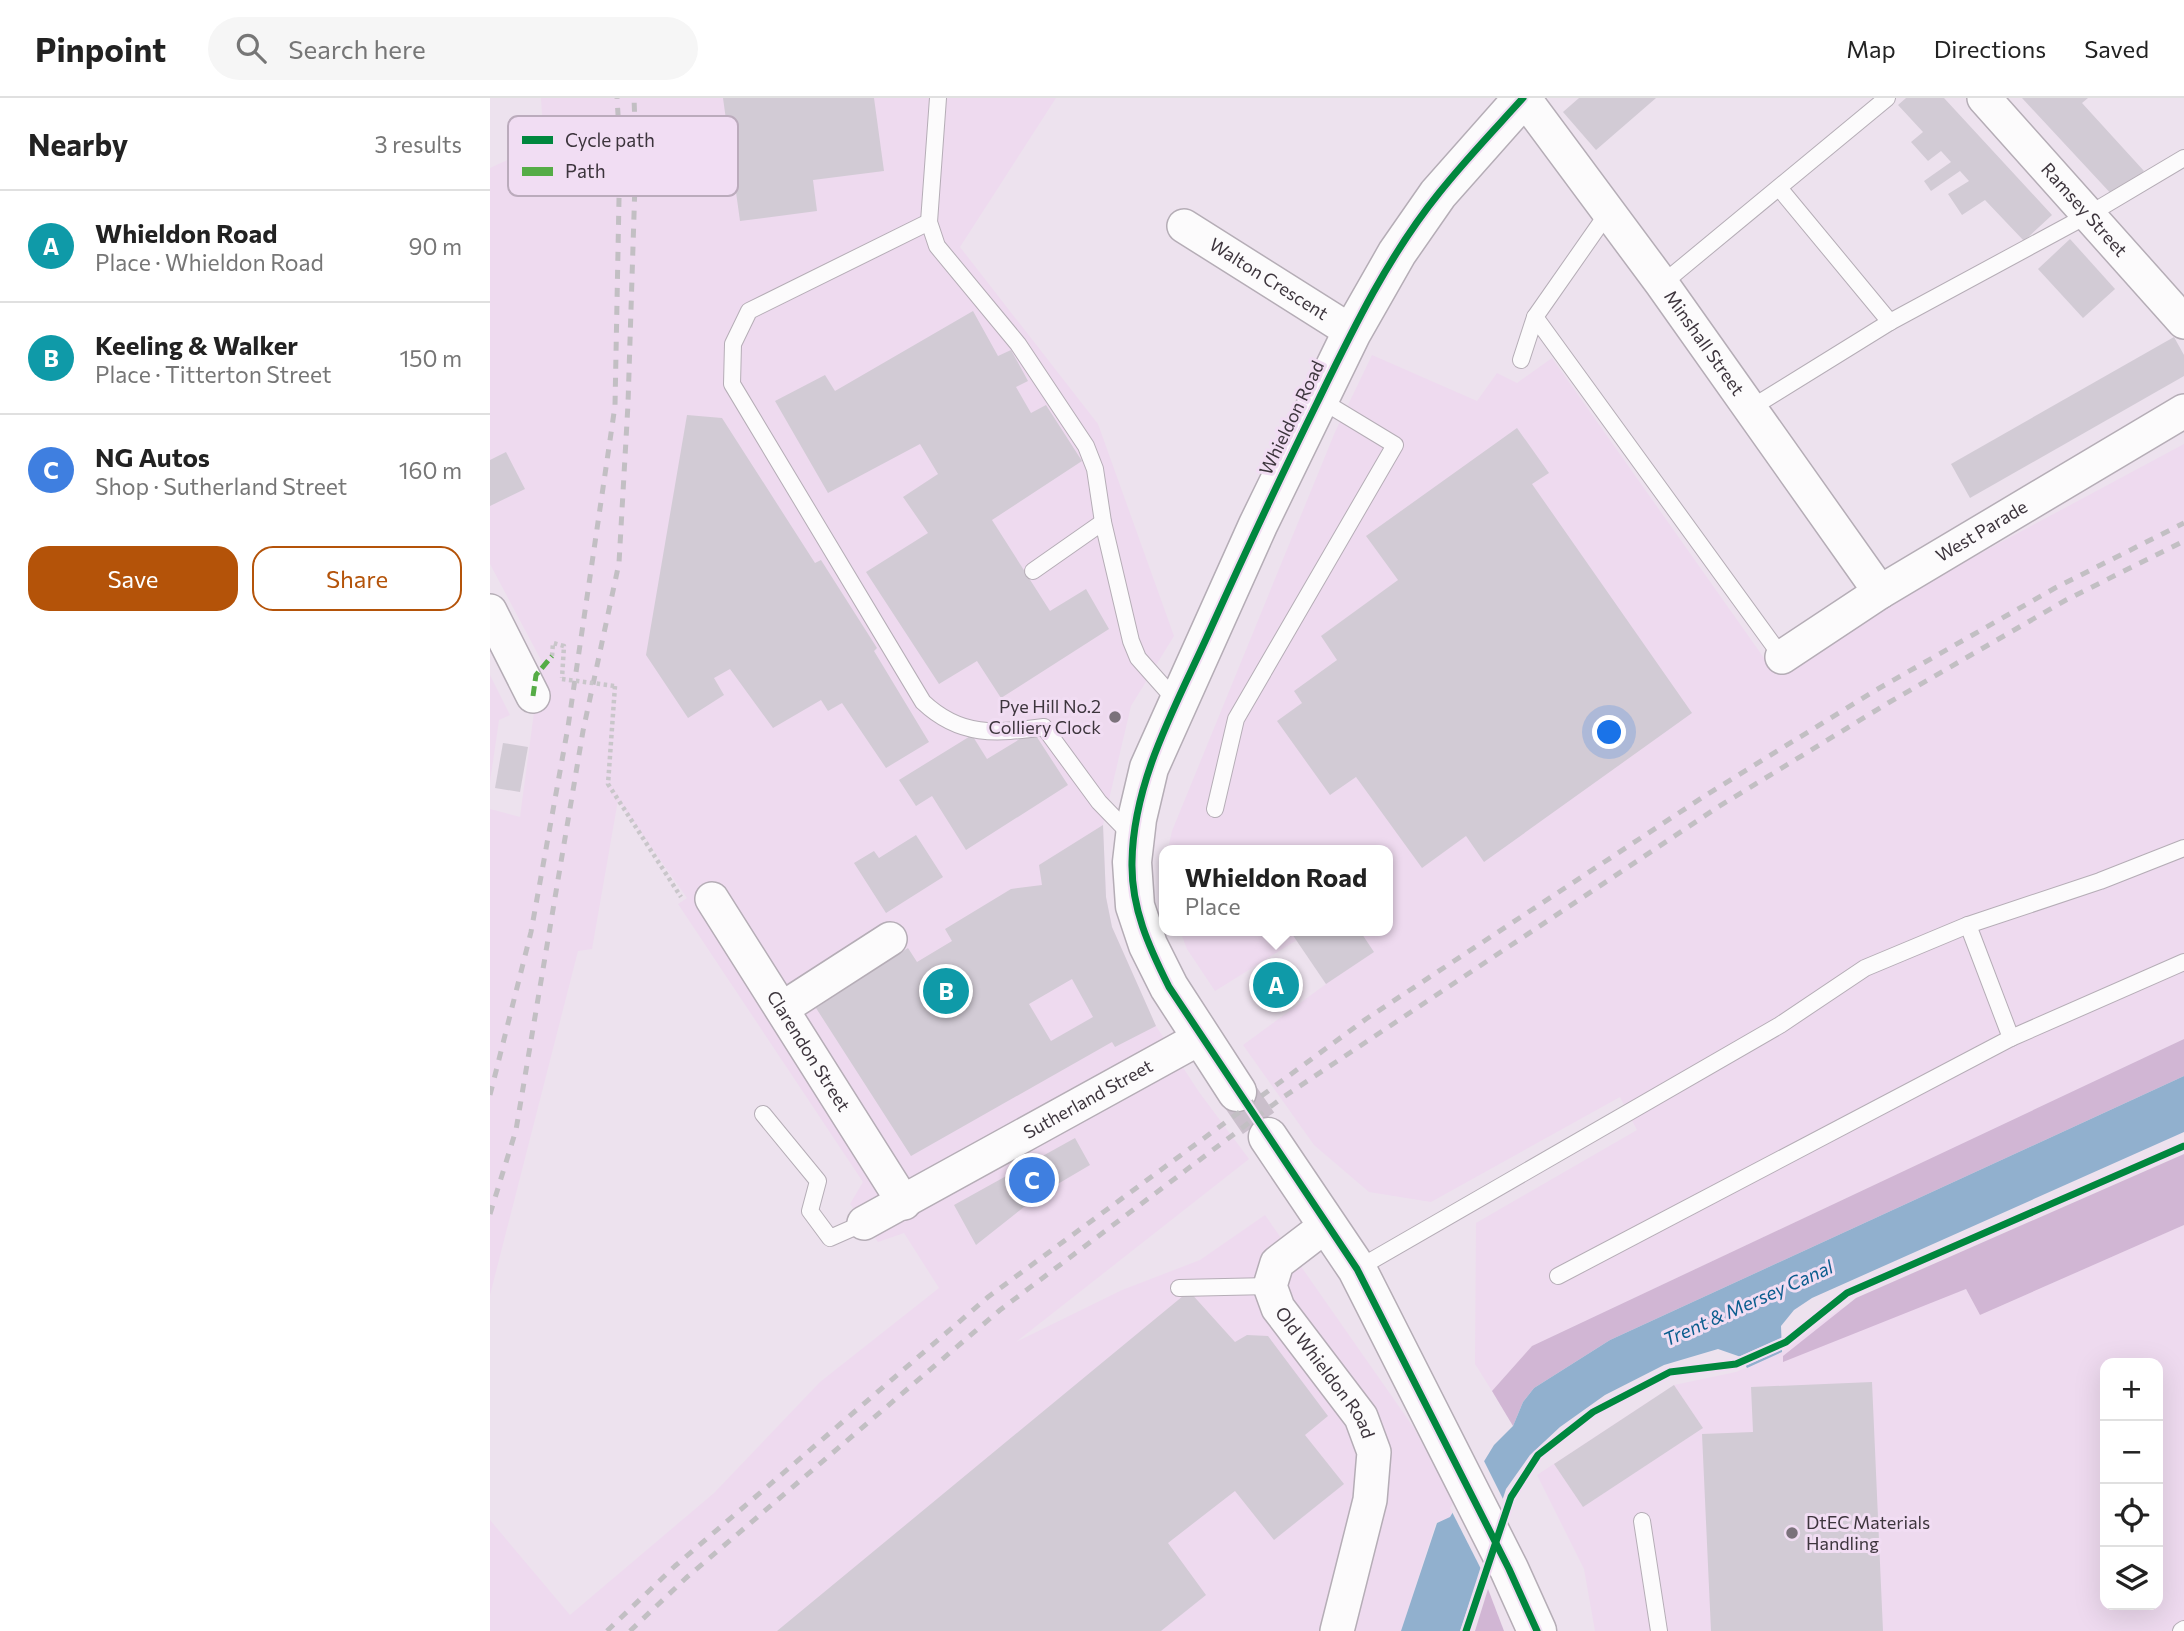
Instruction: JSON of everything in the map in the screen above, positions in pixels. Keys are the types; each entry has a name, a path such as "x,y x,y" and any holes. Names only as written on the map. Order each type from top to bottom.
{"street":[{"name":"Minshall Street","path":"1523,98 1607,214 1662,284 1880,593"},
{"name":"Whieldon Road","path":"1237,1092 1200,1038 1164,977 1135,906 1132,862 1134,838 1149,768 1258,524 1352,332 1397,253 1438,194 1523,98"},
{"name":"Ramsey Street","path":"1984,98 2184,322"},
{"name":"Walton Crescent","path":"1184,226 1352,332"},
{"name":"West Parade","path":"1782,657 1880,593 2184,411"},
{"path":"490,611 533,696"},
{"name":"Clarendon Street","path":"712,899 904,1203"},
{"path":"783,1008 890,939"},
{"name":"Sutherland Street","path":"864,1223 1200,1038"},
{"path":"1269,1137 1357,1269 1509,1569 1537,1631"},
{"name":"Old Whieldon Road","path":"1328,1224 1277,1263 1270,1286 1278,1308 1361,1417 1374,1452 1370,1500 1337,1631"}],"lane":[{"path":"938,98 929,222 937,246 1018,344 1086,446 1095,469 1103,522 1131,641 1138,658 1178,703"},
{"path":"1662,284 1887,98"},
{"path":"1751,408 1891,322 2088,215 2184,158"},
{"path":"1780,189 1891,322"},
{"path":"1521,360 1535,317 1607,214"},
{"path":"929,222 749,312 733,344 732,384 923,702 942,720 971,729 1007,732 1044,727 1099,802 1134,838"},
{"path":"1535,317 1782,657"},
{"path":"1215,808 1237,719 1395,445 1319,399"},
{"path":"1033,571 1103,522"},
{"path":"1357,1269 1780,1025 1865,968 1968,925 2100,881 2184,848"},
{"path":"1968,925 2011,1038"},
{"path":"1558,1276 2011,1038 2184,962"},
{"path":"763,1114 818,1181 810,1211 830,1238 864,1223"},
{"path":"1179,1288 1270,1286"},
{"path":"1642,1521 1659,1631"}],"path":[{"path":"552,656 553,643 564,646 562,679 615,686 608,784 692,913 712,899"}],"shaded area":[{"path":"541,98 1056,98 960,247 1098,424 1174,636 1131,706 1103,825 1106,897 1112,927 1156,1026 1199,1092 1249,1159 1016,1342 1122,1290 1200,1260 1265,1215 1414,1428 1455,1505 1450,1517 1436,1523 1401,1631 490,1631 490,1520 570,1615 714,1493 820,1382 939,1288 904,1233 878,1242 850,1204 863,1182 678,904 687,898 618,800 592,949 578,951 490,1295 490,809 520,817 541,660 490,564 490,168 508,160 508,196 738,196 738,116 542,116"},
{"path":"1372,355 1477,401 1497,373 1517,383 1552,358 1776,675 1910,591 2184,444 2184,1039 1532,1346 1492,1391 1475,1364 1476,1223 1637,1130 1620,1097 1431,1202 1369,1192 1314,1145 1243,1045 1326,984 1297,940 1215,991 1187,949 1182,936 1393,936 1393,845 1169,845 1172,831 1335,432"},
{"path":"490,675 510,715 499,720 490,782"},
{"path":"2184,1039 2184,1076 1610,1340 1534,1388 1523,1402 1513,1426 1492,1391 1532,1346"},
{"path":"2184,1154 2184,1225 1980,1315 1966,1289 1783,1362 1783,1356 1856,1298"},
{"path":"2184,1225 2184,1631 1595,1631 1584,1569 1537,1475 1674,1385 1736,1372 1782,1352 1838,1310 1874,1293 1922,1305 1966,1289 1980,1315"},
{"path":"1488,1589 1504,1631 1475,1631"}],"water":[{"name":"Trent & Mersey Canal","path":"2184,1076 2184,1132 1812,1298 1794,1310 1781,1326 1782,1352 1747,1368 1741,1357 1718,1349 1664,1365 1605,1395 1560,1427 1530,1455 1506,1489 1460,1631 1401,1631 1437,1523 1450,1517 1494,1445 1513,1426 1523,1402 1534,1388 1610,1340"}],"pier":[{"path":"1783,1337 1785,1348 1743,1367 1736,1358"},
{"path":"1482,1457 1505,1503 1482,1571 1450,1508"}],"building":[{"path":"723,98 874,98 884,171 813,180 817,211 740,221 737,196 738,116 725,116"},
{"path":"1579,98 1656,98 1596,150 1563,112"},
{"path":"1906,98 1944,98 2052,215 2024,241 1985,200 1962,215 1948,194 1969,181 1960,171 1931,191 1924,181 1951,162 1941,151 1928,161 1911,142 1923,132 1898,105"},
{"path":"2022,98 2088,98 2082,103 2144,171 2115,198"},
{"path":"2070,239 2115,289 2083,318 2038,269"},
{"path":"973,311 998,356 1011,350 1028,381 1016,387 1031,413 1046,405 1082,461 992,520 1050,611 1086,589 1109,629 1001,698 977,661 939,684 866,572 928,533 903,497 938,474 920,444 828,493 775,401 825,375 835,391"},
{"path":"2174,337 2184,355 2184,376 1970,498 1951,464"},
{"path":"687,415 722,418 815,563 821,560 877,648 874,651 929,742 886,768 842,703 828,711 821,700 773,728 730,669 714,678 724,695 688,718 646,655"},
{"path":"1517,428 1549,473 1532,484 1692,713 1484,862 1466,836 1422,868 1356,777 1330,795 1277,721 1302,703 1294,691 1337,660 1321,636 1398,580 1366,536"},
{"path":"506,452 525,489 490,506 490,460"},
{"path":"1033,731 1068,785 966,850 932,796 916,806 899,780 972,735 987,759"},
{"path":"503,743 528,747 520,792 495,788"},
{"path":"1103,825 1106,897 1112,927 1156,1026 1115,1047 1112,1042 911,1156 816,1008 908,948 917,962 952,941 945,929 1011,889 1042,885 1039,865","holes":["1072,979 1093,1017 1051,1041 1029,1004"]},
{"path":"916,835 943,877 886,913 854,863 874,851 879,858"},
{"path":"1293,936 1363,936 1374,952 1326,984"},
{"path":"1286,960 1303,988 1266,1010 1249,982"},
{"path":"1075,1138 1090,1165 1039,1195 976,1245 954,1205"},
{"path":"1189,1291 1235,1342 1247,1335 1268,1336 1328,1416 1305,1435 1344,1484 1274,1540 1235,1491 1168,1543 1206,1595 1161,1631 777,1631"},
{"name":"DtEC Materials Handling","path":"1872,1382 1883,1631 1711,1631 1702,1434 1753,1432 1751,1387"},
{"path":"1674,1385 1703,1428 1583,1507 1554,1464"}],"tunnel":[{"path":"1237,1092 1268,1137"}],"railway":[{"path":"617,98 618,116"},
{"path":"634,98 635,116"},
{"path":"490,1095 531,932 568,727 615,406 619,196"},
{"path":"490,1214 516,1130 583,731 619,563 628,404 635,196"},
{"path":"607,1631 675,1566 988,1297 1366,1019 1706,795 1876,690 2055,588 2184,523"},
{"path":"630,1631 686,1578 1000,1310 1282,1098 1718,807 1888,703 2066,600 2184,541"}],"marked path":[{"path":"533,696 536,675 552,656"}],"cycle path":[{"path":"1523,98 1459,169 1403,242 1358,322 1303,431 1160,742 1140,801 1134,831 1132,879 1148,942 1169,987 1357,1269 1509,1569 1537,1631"},
{"path":"1466,1631 1511,1497 1538,1455 1593,1412 1670,1372 1736,1364 1786,1342 1847,1293 2184,1146"}],"place":[{"name":"Pye Hill No.2 Colliery Clock","path":"1115,717"},
{"name":"Whieldon Road","path":"1276,985"},
{"name":"Keeling & Walker","path":"946,991"},
{"name":"NG Autos","path":"1032,1180"},
{"name":"DtEC Materials Handling","path":"1792,1533"}]}
